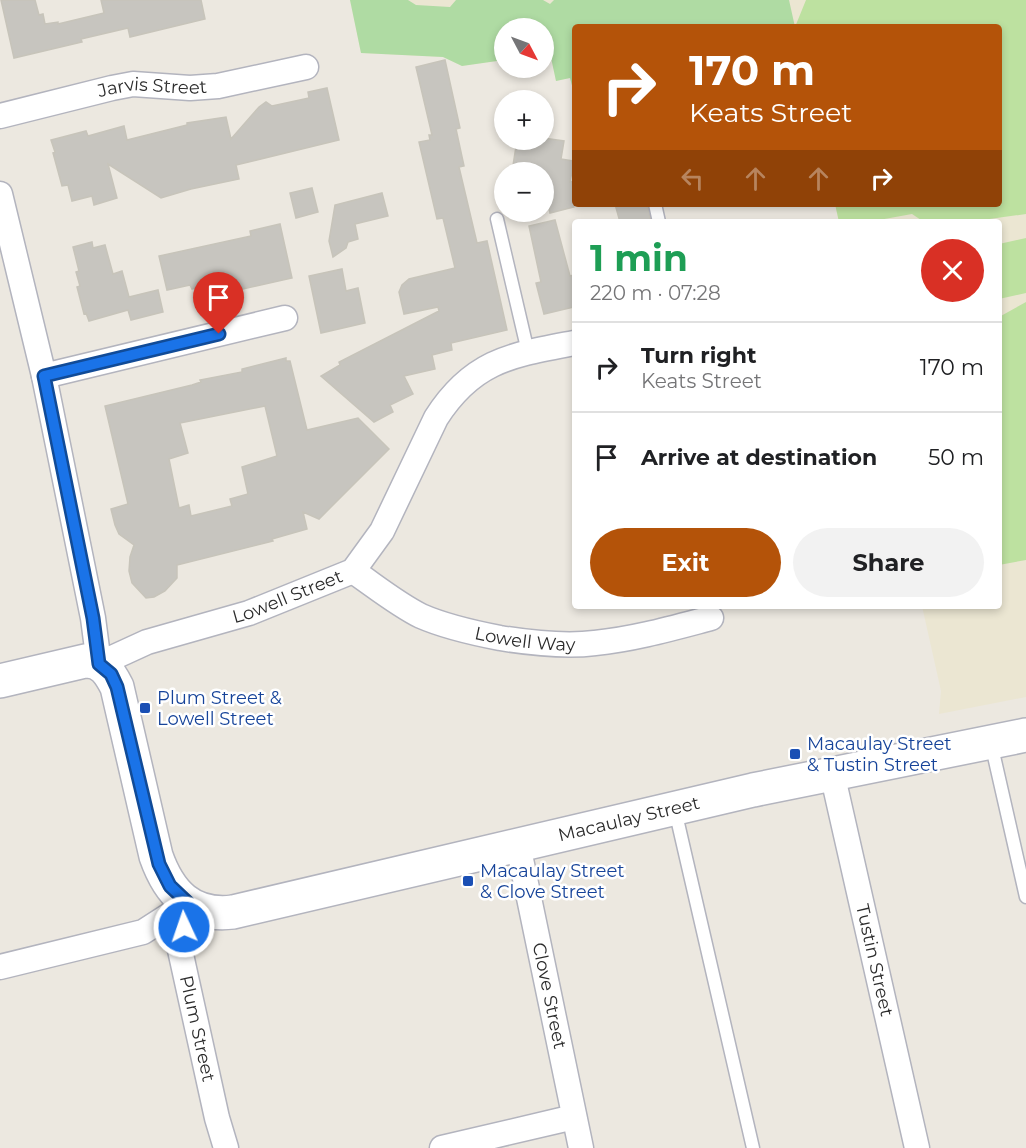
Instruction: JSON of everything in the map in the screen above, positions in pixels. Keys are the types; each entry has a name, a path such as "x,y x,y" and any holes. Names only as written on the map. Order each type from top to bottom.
{"street":[{"name":"Jarvis Street","path":"0,116 122,86 156,85 190,88 218,86 306,67"},
{"path":"0,194 44,376 93,618 99,664 111,674 117,687 159,864 170,886 188,903 143,932 0,967"},
{"path":"44,376 285,318"},
{"name":"Lowell Street","path":"0,681 85,661 99,664 147,642 249,613 353,571 382,531 436,418 449,398 474,374 492,364 528,352 572,343"},
{"name":"Lowell Way","path":"353,571 407,608 430,620 516,640 570,645 594,643 665,630 711,618"},
{"name":"Macaulay Street","path":"188,903 211,912 233,912 674,808 1026,735"},
{"name":"Tustin Street","path":"832,774 917,1148"},
{"name":"Clove Street","path":"518,845 581,1148"},
{"name":"Plum Street","path":"188,903 180,950 217,1118 226,1148"},
{"path":"442,1148 574,1117"}],"lane":[{"path":"498,222 528,352"},
{"path":"991,742 1026,897"},
{"path":"674,808 753,1148"}],"shaded area":[{"path":"350,0 1026,0 1026,697 939,714 941,691 923,609 1002,609 1002,219 838,219 836,207 1002,207 1002,24 572,24 572,86 570,78 556,81 554,18 494,18 494,61 462,66 443,57 361,53"}],"green space":[{"path":"350,0 408,0 416,5 450,7 456,0 543,0 550,4 554,0 789,0 794,24 572,24 572,86 570,78 556,81 554,18 494,18 494,61 462,66 443,57 361,53"},
{"path":"806,0 1026,0 1026,214 990,219 920,219 912,214 884,219 838,219 836,207 1002,207 1002,24 796,24"},
{"path":"1026,238 1026,293 1002,298 1002,243"},
{"path":"1026,302 1026,560 1002,564 1002,315"}],"building":[{"path":"1,0 35,0 39,15 43,14 45,24 58,22 58,24 104,13 101,0 201,0 205,19 130,37 128,28 81,39 82,42 14,58"},
{"path":"445,60 460,128 456,129 464,166 459,167 477,243 487,241 507,330 451,343 452,350 432,355 435,369 404,376 413,394 390,405 393,412 374,422 321,376 340,365 339,362 439,311 438,307 404,314 399,292 402,285 409,279 455,268 443,218 437,219 419,142 430,140 429,135 432,135 416,67"},
{"path":"327,88 339,140 236,165 239,179 161,198 108,164 117,198 94,205 92,196 72,201 68,185 62,186 51,140 86,131 88,136 124,126 127,140 187,125 187,123 226,117 231,139 266,102 272,106 309,98 308,92"},
{"path":"554,140 564,141 561,159 572,161 570,182 572,182 572,207 574,207 554,212 554,162 514,162 515,150 554,150"},
{"path":"312,188 318,212 296,218 290,193"},
{"path":"382,193 388,216 355,224 358,239 348,242 346,248 333,257 329,241 335,205"},
{"path":"616,207 648,207 650,219 619,219"},
{"path":"555,220 570,276 572,276 572,307 544,314 536,283 541,282 529,226"},
{"path":"280,224 292,278 198,299 195,288 192,289 190,285 167,290 159,256 251,236 250,231"},
{"path":"92,242 93,248 105,245 113,274 122,271 129,297 158,290 163,312 131,320 128,310 89,321 86,313 84,314 77,287 80,286 76,272 79,271 73,247"},
{"path":"342,269 346,291 358,288 365,323 321,333 309,276"},
{"path":"286,358 286,361 290,361 307,430 358,418 389,449 319,519 303,512 307,529 272,539 273,541 177,565 177,578 165,591 154,597 146,598 132,583 129,571 134,545 119,534 111,509 128,504 105,406 192,385 201,382 200,380 242,372 242,369","holes":["265,406 277,456 242,467 248,494 230,499 232,506 191,516 189,505 179,508 169,459 188,453 180,423"]}],"place":[{"name":"Plum Street & Lowell Street","path":"145,708"},
{"name":"Macaulay Street & Tustin Street","path":"795,754"},
{"name":"Macaulay Street & Clove Street","path":"468,881"}],"route":[{"path":"184,927 188,903 170,886 156,856 117,687 111,674 99,664 93,618 44,376 219,334"}]}
